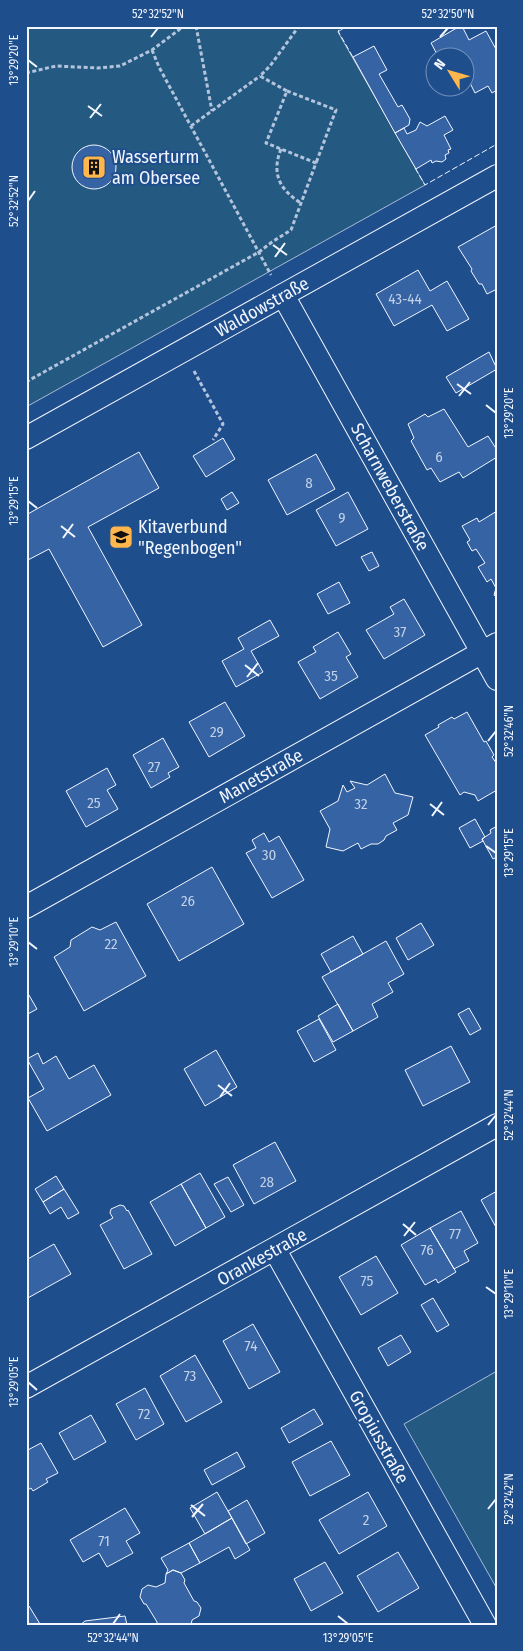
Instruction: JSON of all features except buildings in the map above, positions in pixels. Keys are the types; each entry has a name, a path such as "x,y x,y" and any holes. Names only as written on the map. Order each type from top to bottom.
{"street":[{"name":"Waldowstraße","path":"26,438 497,176"},
{"name":"Scharnweberstraße","path":"283,295 489,649 497,679"},
{"name":"Manetstraße","path":"26,907 489,649"},
{"name":"Orankestraße","path":"26,1387 497,1125"},
{"name":"Gropiusstraße","path":"275,1250 485,1625"}],"path":[{"path":"26,73 56,66 98,68 120,66 152,50 184,26"},
{"path":"196,26 212,111"},
{"path":"191,126 260,76 270,66 299,26"},
{"path":"152,50 158,67 272,276"},
{"path":"26,382 259,252 291,230 336,110 287,91 260,76"},
{"path":"287,91 266,143 316,163"},
{"path":"281,149 276,164 277,176 288,193 302,203"},
{"path":"194,371 223,424 213,440"}],"shaded area":[{"path":"26,26 347,26 338,32 425,185 26,407"},
{"path":"497,1371 497,1589 404,1424"}],"fence":[{"path":"347,26 338,31 354,59"},
{"path":"415,168 425,185 497,144"}],"place":[{"name":"Wasserturm am Obersee","path":"94,167"},
{"name":"Kitaverbund \"Regenbogen\"","path":"121,537"}]}
